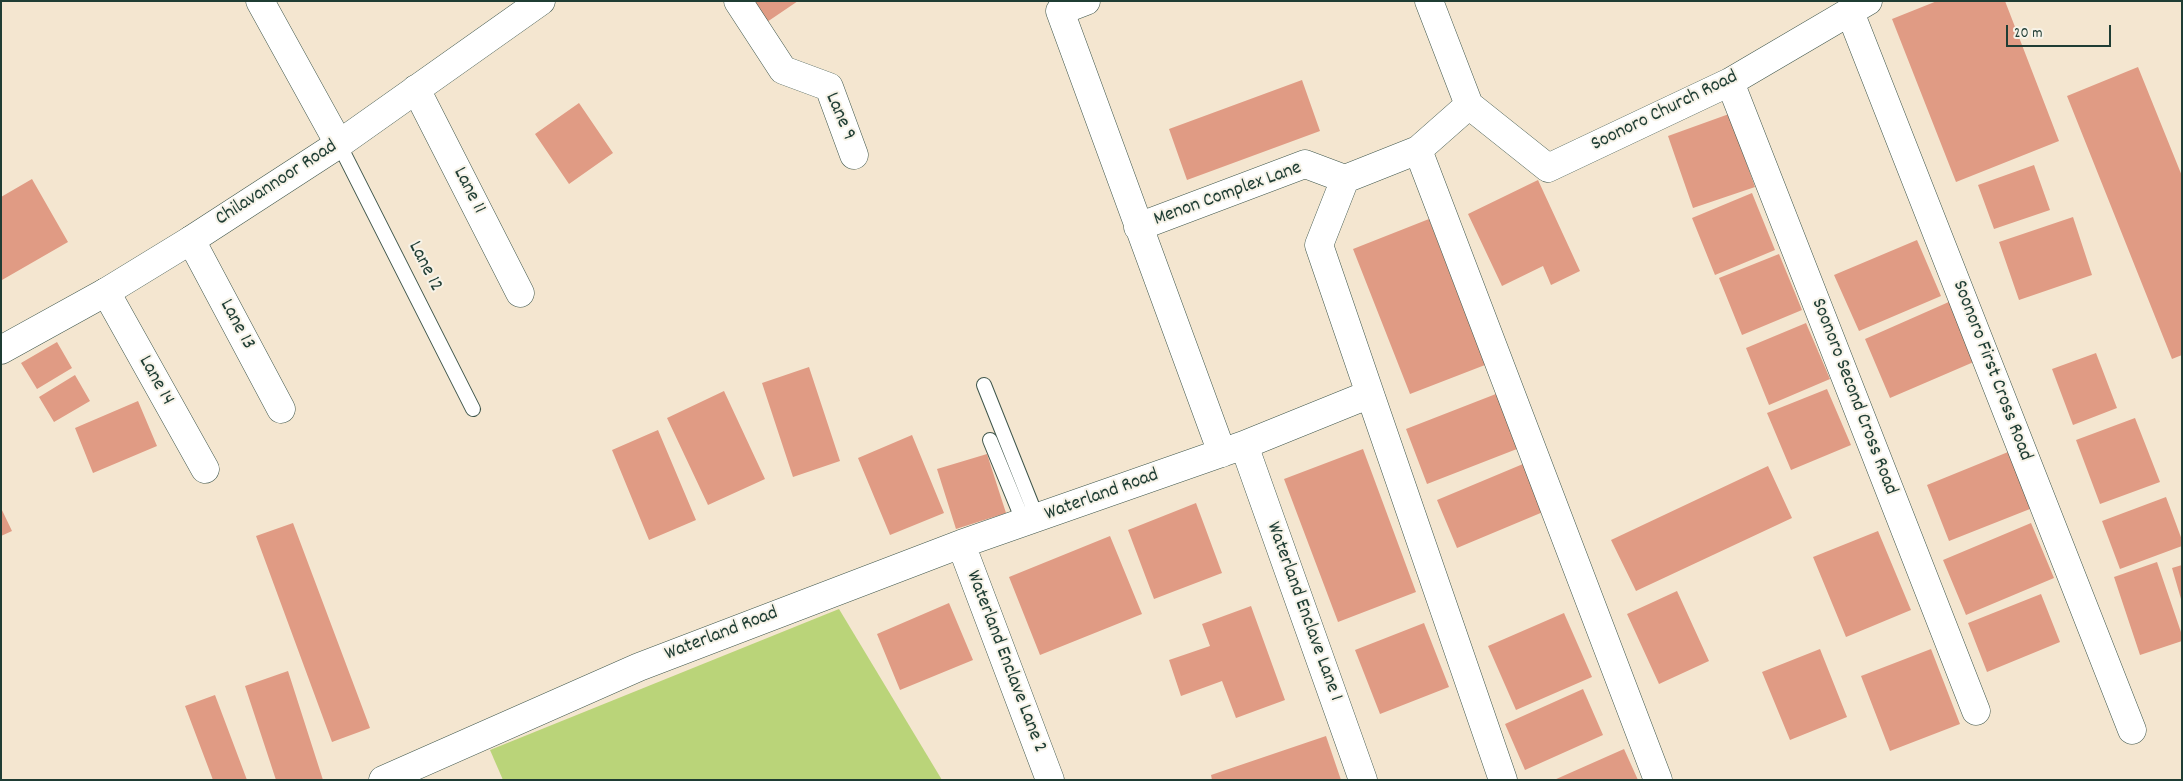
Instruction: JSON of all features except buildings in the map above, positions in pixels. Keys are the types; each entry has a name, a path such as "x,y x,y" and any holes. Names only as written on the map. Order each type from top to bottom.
{"street":[{"path":"260,1 339,144"},
{"name":"Chilavannoor Road","path":"1,350 106,292 191,240 339,144 541,1"},
{"name":"Lane 9","path":"738,1 783,70 829,87 854,155"},
{"name":"Waterland Enclave Lane 1","path":"1086,1 1060,11 1138,227 1233,449 1363,780"},
{"path":"1429,1 1469,105 1418,150 1345,179 1319,245 1503,780"},
{"name":"Soonoro Church Road","path":"1469,105 1548,168 1730,82 1859,6"},
{"name":"Soonoro First Cross Road","path":"1859,6 2132,730"},
{"name":"Soonoro Second Cross Road","path":"1730,82 1976,711"},
{"name":"Lane 11","path":"416,89 520,292"},
{"path":"1418,150 1658,780"},
{"name":"Menon Complex Lane","path":"1138,227 1305,164 1345,179"},
{"name":"Lane 13","path":"191,240 281,409"},
{"name":"Lane 14","path":"106,292 205,469"},
{"name":"Waterland Road","path":"383,780 639,666 961,544 1233,449 1370,394"},
{"name":"Waterland Enclave Lane 2","path":"961,544 1050,780"}],"lane":[{"name":"Lane 12","path":"339,144 473,409"},
{"path":"984,385 1030,521"},
{"path":"990,440 1030,521"}],"green space":[{"path":"839,609 942,780 503,780 490,750"}]}
